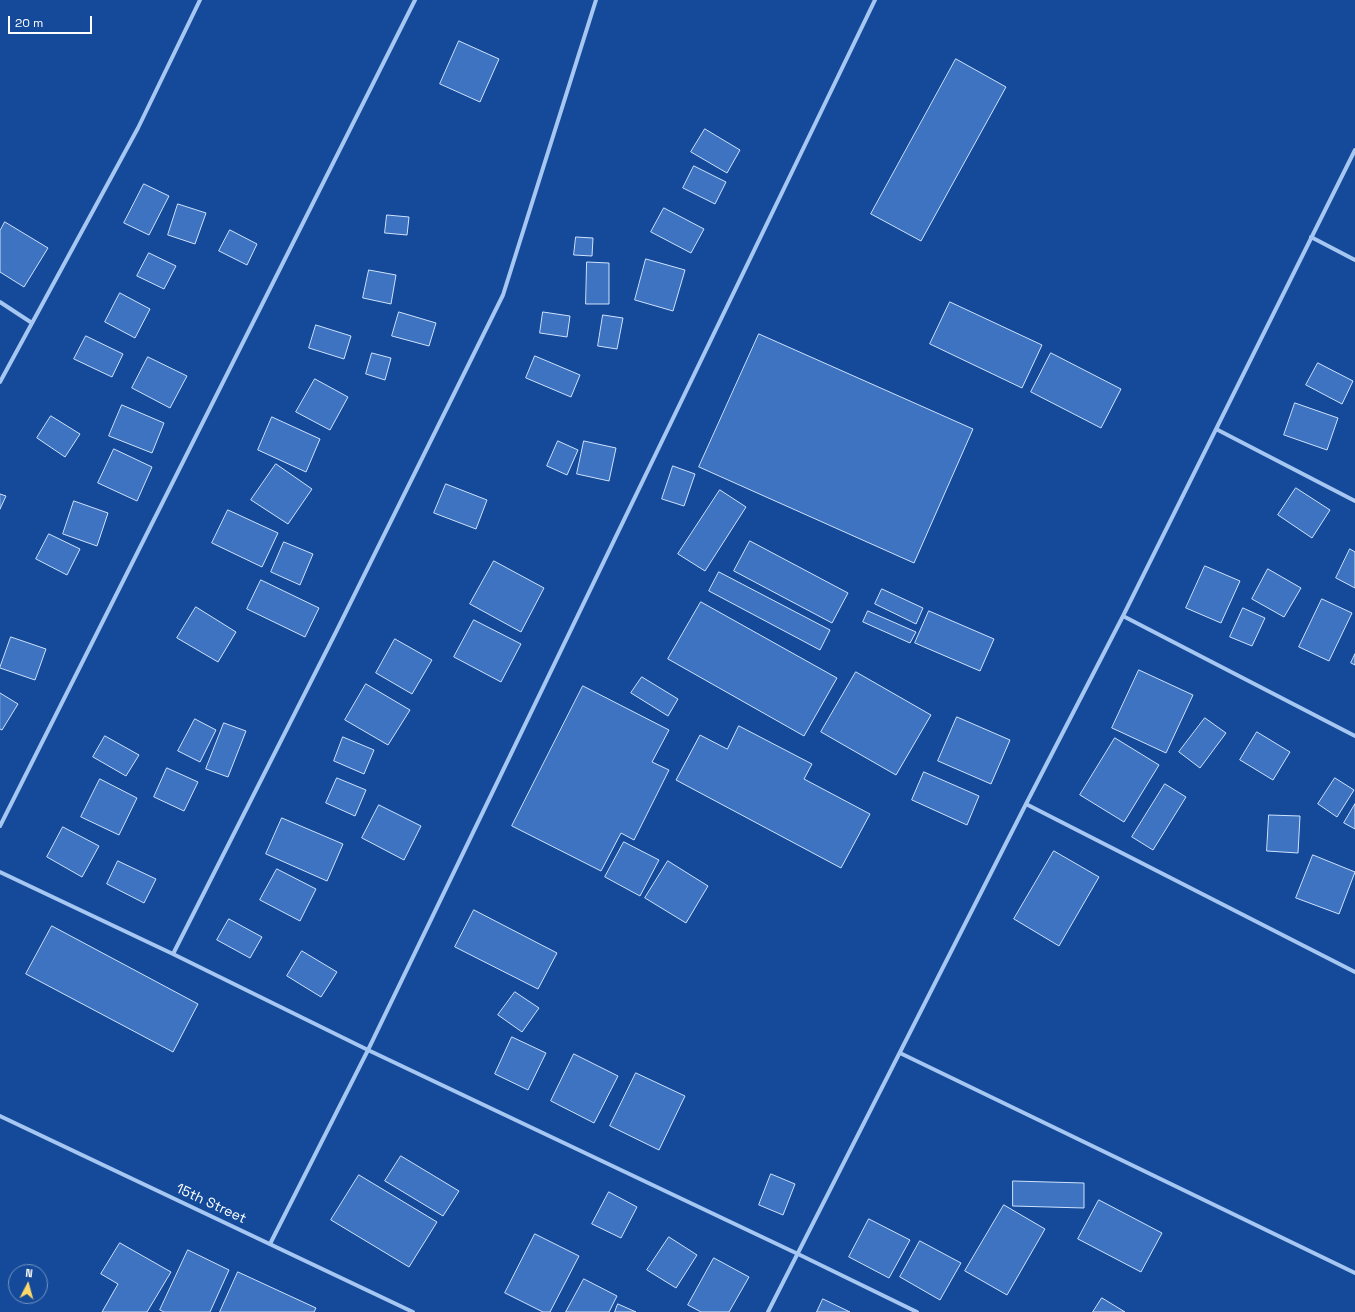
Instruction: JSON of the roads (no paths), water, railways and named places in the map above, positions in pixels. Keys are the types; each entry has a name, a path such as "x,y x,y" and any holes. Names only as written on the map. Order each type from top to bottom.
{"street":[{"path":"0,382 138,128 200,0"},
{"path":"0,826 415,0"},
{"path":"173,954 334,637 503,295 596,0"},
{"path":"270,1244 368,1050 875,0"},
{"path":"768,1312 1123,616 1355,150"},
{"path":"1311,237 1355,260"},
{"path":"0,302 32,323"},
{"path":"1216,429 1355,501"},
{"path":"1123,616 1355,736"},
{"path":"1026,804 1355,972"},
{"path":"0,872 173,954 368,1050 917,1312"},
{"path":"900,1053 1355,1272"},
{"name":"15th Street","path":"0,1116 413,1312"}]}
